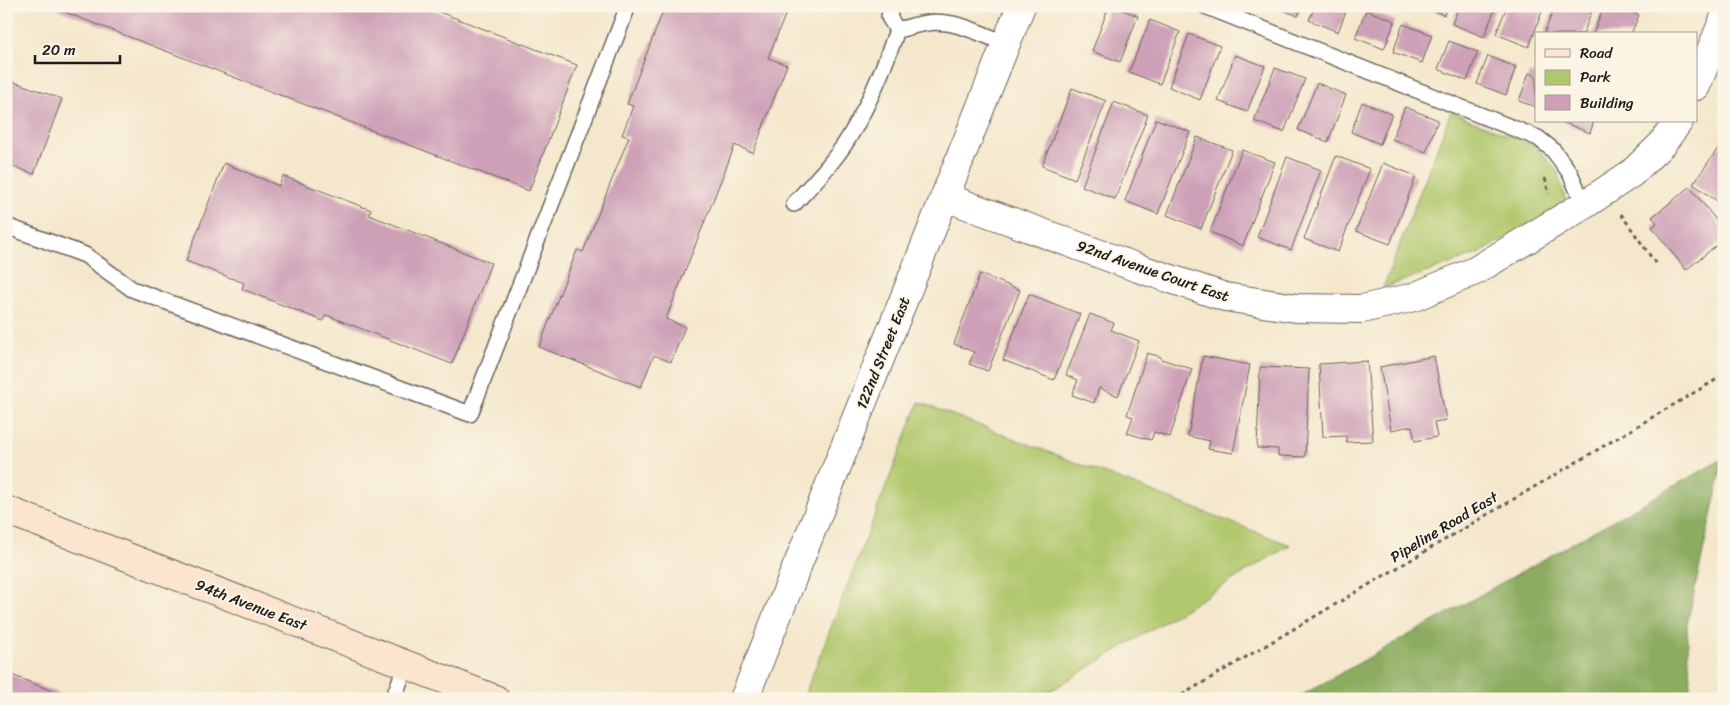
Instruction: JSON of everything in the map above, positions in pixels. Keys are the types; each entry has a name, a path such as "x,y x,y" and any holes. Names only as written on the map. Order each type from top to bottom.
{"main road":[{"name":"94th Avenue East","path":"6,510 495,699"}],"street":[{"name":"122nd Street East","path":"744,699 1021,6"},
{"path":"1698,81 1724,19"},
{"name":"92nd Avenue Court East","path":"945,197 1138,268 1225,297 1296,308 1362,309 1414,297 1475,271 1584,205 1632,173 1662,145 1678,122"}],"lane":[{"path":"6,226 85,255 132,289 470,414 628,6"},
{"path":"891,6 889,17 897,30"},
{"path":"1205,6 1538,138 1554,150 1570,173 1584,205"},
{"path":"897,30 928,22 948,23 1006,43"},
{"path":"794,204 822,174 848,140 868,104 897,30"},
{"path":"393,699 406,665"}],"path":[{"path":"1543,172 1551,200"},
{"path":"1618,210 1656,264"},
{"name":"Pipeline Road East","path":"1175,699 1724,375"}],"green space":[{"path":"1451,112 1537,147 1557,171 1566,202 1480,253 1383,288"},
{"path":"919,402 1290,545 1037,699 803,699"},
{"path":"1724,458 1687,624 1691,699 1295,699"}],"building":[{"path":"49,6 424,6 577,65 529,191"},
{"path":"665,6 783,6 788,8 768,58 787,65 753,153 735,145 666,319 685,327 671,362 654,355 641,387 539,347 577,250 583,252 629,137 622,135 633,106 627,104"},
{"path":"1109,6 1138,16 1120,62 1092,51"},
{"path":"1273,6 1302,6 1298,16"},
{"path":"1315,6 1348,6 1338,32 1309,20"},
{"path":"1422,6 1448,6 1444,15"},
{"path":"1459,6 1496,6 1484,37 1452,24"},
{"path":"1507,6 1544,6 1529,47 1496,34"},
{"path":"1555,6 1594,6 1584,32 1545,32"},
{"path":"1604,6 1616,6 1639,15 1632,32 1594,32"},
{"path":"1366,10 1395,21 1384,49 1355,38"},
{"path":"1150,20 1180,32 1160,84 1129,72"},
{"path":"1403,24 1432,35 1422,63 1393,52"},
{"path":"1189,34 1220,46 1200,100 1169,87"},
{"path":"1449,41 1478,52 1467,81 1438,69"},
{"path":"1235,55 1265,66 1247,112 1218,101"},
{"path":"1488,56 1516,67 1506,95 1477,84"},
{"path":"1275,68 1305,79 1284,132 1254,121"},
{"path":"1529,73 1535,76 1535,107 1519,101"},
{"path":"6,79 62,99 34,174 6,164"},
{"path":"1317,83 1346,95 1328,142 1298,130"},
{"path":"1072,88 1106,101 1075,179 1042,166"},
{"path":"1114,102 1148,115 1115,199 1082,186"},
{"path":"1362,102 1392,114 1380,144 1351,132"},
{"path":"1405,107 1438,120 1426,152 1392,139"},
{"path":"1156,119 1190,132 1158,214 1125,201"},
{"path":"1562,122 1594,122 1590,133"},
{"path":"1197,137 1232,150 1201,229 1167,215"},
{"path":"1721,144 1724,146 1724,206 1693,184"},
{"path":"1242,150 1275,162 1243,246 1210,232"},
{"path":"1336,156 1370,169 1338,252 1304,239"},
{"path":"1287,157 1321,170 1291,250 1257,237"},
{"path":"224,163 279,186 283,176 371,210 369,215 491,263 452,364 326,315 323,321 242,289 244,283 186,261"},
{"path":"1383,163 1416,176 1390,244 1356,231"},
{"path":"1690,187 1724,230 1724,239 1686,270 1652,227 1657,223 1652,217"},
{"path":"980,274 1020,290 988,371 969,364 974,352 954,344"},
{"path":"1029,294 1080,314 1054,380 1003,360"},
{"path":"1090,314 1114,323 1111,330 1139,341 1118,396 1099,388 1094,403 1072,395 1078,380 1066,375"},
{"path":"1147,353 1192,369 1170,437 1154,432 1151,440 1127,433 1133,417 1127,415"},
{"path":"1203,356 1250,365 1233,453 1208,449 1210,441 1188,436"},
{"path":"1434,356 1446,420 1434,422 1437,437 1415,441 1412,426 1391,430 1380,367"},
{"path":"1367,361 1373,441 1346,442 1346,436 1323,437 1319,364"},
{"path":"1260,367 1309,369 1305,457 1278,456 1278,449 1257,448"},
{"path":"9,674 73,699 6,699 6,681"}]}
